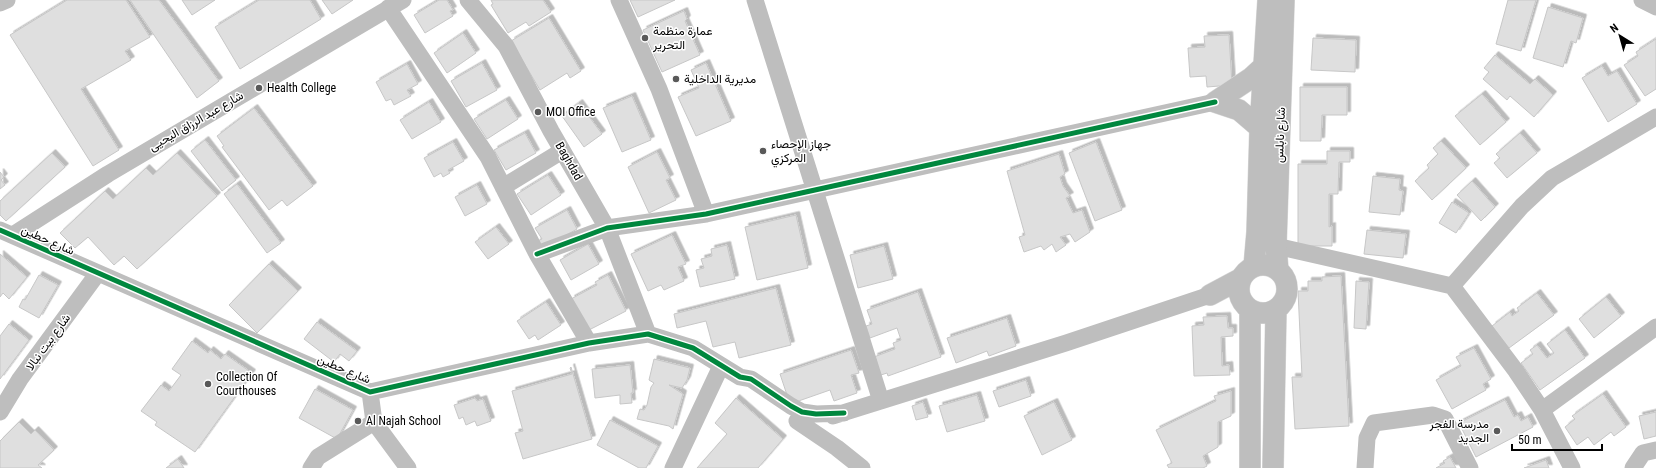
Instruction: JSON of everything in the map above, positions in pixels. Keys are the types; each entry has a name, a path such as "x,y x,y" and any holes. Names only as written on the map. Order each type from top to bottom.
{"main road":[{"name":"شارع نابلس","path":"1247,273 1257,232 1260,128 1268,0"},
{"name":"شارع نابلس","path":"1278,270 1276,246 1284,0"},
{"path":"1216,102 1251,78 1264,66"},
{"path":"1216,102 1239,110 1260,128"},
{"path":"1266,265 1278,270 1283,275 1287,290 1282,304 1276,310 1263,314 1246,306 1210,295 1247,273 1266,265"},
{"path":"1247,273 1238,291 1246,306 1250,468"},
{"path":"1273,468 1276,310"}],"street":[{"path":"0,3 7,0"},
{"name":"شارع عبد الرزاق اليحيى","path":"6,233 403,0"},
{"name":"Baghdad","path":"468,0 506,46 562,151 607,228 648,334"},
{"path":"618,0 659,89 706,214"},
{"path":"755,0 881,401"},
{"path":"1642,0 1656,7"},
{"path":"388,8 488,158 537,254 589,342"},
{"path":"537,254 607,228 706,214 1216,102"},
{"path":"1452,286 1522,206 1552,178 1656,117"},
{"path":"503,187 562,151"},
{"name":"شارع حطين","path":"6,233 370,392 589,342 648,334 693,348 740,377"},
{"path":"1276,246 1452,286 1516,371 1542,410 1572,468"},
{"name":"شارع بيت نبالا","path":"0,412 20,380 98,273"},
{"path":"740,377 748,386 797,421 817,424 844,413 1066,344 1210,295"},
{"path":"1542,410 1656,327"},
{"path":"673,468 721,366"},
{"path":"740,377 752,379 802,412 817,424 837,448 862,468"},
{"path":"370,392 374,422 408,468"},
{"path":"837,448 832,434 835,422 844,413"},
{"path":"1364,468 1367,438 1374,423 1433,415 1445,419 1470,468"},
{"path":"311,468 318,457 374,422"},
{"path":"1633,468 1643,453 1656,450"}],"building":[{"path":"67,0 126,0 150,37 125,51 131,60 81,89 119,150 93,166 10,35"},
{"path":"130,0 159,0 219,81 197,98"},
{"path":"182,0 215,0 192,15"},
{"path":"259,0 310,0 321,19 240,69 215,27"},
{"path":"322,0 353,0 332,14"},
{"path":"439,0 447,0 453,10 450,11 453,16 425,33 414,15"},
{"path":"491,0 543,0 551,12 529,26 526,22 508,33 491,5 493,4"},
{"path":"630,0 675,0 638,17"},
{"path":"1508,0 1536,0 1521,51 1496,44"},
{"path":"1548,7 1583,18 1576,43 1571,41 1563,67 1533,58"},
{"path":"684,11 687,19 685,21 700,55 662,72 643,30"},
{"path":"549,18 581,71 570,78 567,73 540,90 511,41"},
{"path":"463,33 476,53 447,73 434,53"},
{"path":"1229,35 1232,85 1207,87 1206,76 1190,77 1188,48 1205,47 1204,36"},
{"path":"1313,38 1356,40 1355,72 1311,70"},
{"path":"1656,39 1656,89 1645,96 1624,65 1638,56 1636,52"},
{"path":"1495,55 1530,84 1535,79 1553,95 1534,117 1510,96 1507,100 1483,79 1489,72 1484,68"},
{"path":"482,63 497,90 466,107 451,81"},
{"path":"706,63 731,121 696,136 678,97 699,88 691,70"},
{"path":"407,64 418,84 407,90 411,96 394,105 391,99 386,101 376,82"},
{"path":"1602,66 1608,76 1617,71 1637,104 1608,122 1582,78"},
{"path":"1300,87 1347,87 1347,115 1322,115 1321,141 1300,141"},
{"path":"1482,94 1506,122 1480,145 1455,116"},
{"path":"632,96 651,140 622,152 603,108"},
{"path":"506,100 518,119 487,139 474,119"},
{"path":"429,102 441,122 412,139 400,120"},
{"path":"579,103 602,134 584,147 562,116"},
{"path":"254,108 313,186 287,206 282,200 269,210 222,147 224,146 217,136"},
{"path":"525,133 536,153 506,170 494,150"},
{"path":"1520,133 1537,153 1507,178 1494,163 1500,158 1496,154"},
{"path":"205,140 236,180 222,191 191,151"},
{"path":"1441,141 1466,168 1432,200 1415,181 1429,168 1427,165 1438,154 1433,148"},
{"path":"453,142 464,161 448,170 450,173 443,177 441,173 434,177 424,158"},
{"path":"1096,142 1122,210 1095,221 1069,153"},
{"path":"1327,151 1350,151 1350,162 1339,162 1338,194 1329,194 1329,227 1332,226 1332,246 1298,246 1298,164 1327,164"},
{"path":"657,152 670,178 666,180 676,200 649,213 628,167"},
{"path":"52,153 65,167 6,221 0,215 0,201"},
{"path":"177,153 217,196 137,269 124,256 114,265 88,237 75,248 60,233 105,191 113,199 146,168 153,175"},
{"path":"1059,154 1065,174 1060,177 1063,186 1070,196 1066,198 1073,213 1082,210 1090,232 1075,242 1070,234 1060,237 1066,245 1056,252 1052,244 1044,250 1041,246 1024,252 1019,237 1025,235 1007,171"},
{"path":"0,172 4,177 1,180 5,185 0,189"},
{"path":"548,175 561,195 531,215 517,194"},
{"path":"1373,176 1400,179 1399,190 1403,191 1400,215 1369,212"},
{"path":"1472,181 1495,207 1481,221 1457,195"},
{"path":"237,184 281,243 267,253 224,194"},
{"path":"477,185 487,204 465,216 455,197"},
{"path":"1452,202 1469,213 1456,233 1439,223"},
{"path":"567,210 577,229 542,249 537,241 542,239 535,228"},
{"path":"796,215 808,268 757,280 745,227"},
{"path":"496,227 509,244 488,259 475,242"},
{"path":"1367,230 1406,234 1403,258 1364,254"},
{"path":"672,235 686,264 678,267 684,281 664,290 661,285 648,291 631,254"},
{"path":"588,244 599,264 571,280 560,260"},
{"path":"727,245 735,279 700,287 696,270 704,268 701,259 712,256 711,249"},
{"path":"884,246 893,279 858,288 850,255"},
{"path":"0,254 27,277 9,299 3,293 0,297"},
{"path":"269,264 298,291 257,333 229,305"},
{"path":"39,275 58,285 39,318 19,307 23,299 25,300"},
{"path":"608,275 626,311 587,331 571,299 597,285 595,282"},
{"path":"1341,276 1349,426 1295,429 1292,377 1302,377 1298,291 1308,291 1308,281 1322,281 1322,277"},
{"path":"1356,281 1369,282 1366,329 1354,328"},
{"path":"776,288 791,345 739,358 735,342 713,347 706,321 677,328 674,314"},
{"path":"918,292 941,357 888,376 887,373 881,375 874,357 895,349 893,343 901,340 897,328 870,338 866,326 872,324 867,310"},
{"path":"1537,293 1554,315 1509,348 1492,326 1510,312 1512,316 1519,311 1517,308"},
{"path":"1606,297 1621,316 1594,338 1579,319"},
{"path":"546,302 561,325 538,340 535,335 529,339 517,321"},
{"path":"1227,316 1228,328 1233,328 1233,336 1221,337 1222,366 1229,365 1230,375 1194,376 1192,326 1204,325 1203,317"},
{"path":"1007,318 1016,346 989,356 987,351 956,363 947,338"},
{"path":"317,322 357,351 349,361 340,354 334,362 304,339"},
{"path":"9,324 29,340 0,379 0,336"},
{"path":"1565,330 1585,358 1540,390 1521,363 1533,354 1530,350 1537,345 1547,358 1554,353 1547,344"},
{"path":"192,341 208,353 210,350 221,359 225,354 252,373 195,452 155,425 157,422 141,411 161,385 169,391 181,375 172,369"},
{"path":"1474,348 1491,379 1483,384 1486,390 1452,409 1436,380 1461,366 1456,357"},
{"path":"851,350 859,373 851,375 857,393 834,401 830,390 790,404 780,374"},
{"path":"654,359 690,368 687,380 682,388 669,385 683,394 673,429 669,426 637,419 640,409 644,410 647,405 651,387 654,383 649,380"},
{"path":"630,365 633,393 631,393 632,403 620,404 620,395 595,398 592,369"},
{"path":"571,367 592,439 523,459 515,433 523,431 512,391 572,374"},
{"path":"1026,380 1031,396 999,407 993,391"},
{"path":"315,389 353,410 337,439 299,418"},
{"path":"1231,391 1231,416 1218,422 1218,447 1203,456 1207,466 1203,468 1169,468 1167,465 1172,463 1156,430 1216,401 1214,396"},
{"path":"1603,394 1626,427 1614,436 1611,432 1594,445 1588,437 1577,445 1565,427 1575,419 1572,416"},
{"path":"977,395 985,421 947,432 939,406"},
{"path":"475,398 477,401 483,399 491,421 477,426 475,421 466,425 463,417 459,419 454,405"},
{"path":"736,398 783,439 758,468 697,468 727,434 715,423"},
{"path":"1505,400 1514,417 1518,415 1521,421 1528,417 1533,427 1476,457 1459,423"},
{"path":"923,402 928,417 916,420 912,406"},
{"path":"1054,402 1072,440 1042,455 1024,416"},
{"path":"1656,412 1656,436 1644,439 1639,416"},
{"path":"610,420 658,446 646,468 639,468 597,445"},
{"path":"19,422 31,434 35,430 54,450 38,465 42,468 0,468 0,441"},
{"path":"1450,457 1456,468 1436,468 1445,463 1443,461"},
{"path":"178,459 184,468 166,468"},
{"path":"1546,460 1549,468 1524,468"}],"cycle path":[{"path":"537,254 607,228 706,214 1215,102"},
{"path":"0,230 370,392 589,343 648,334 693,348 740,377 751,379 802,412 816,414 844,413"}],"place":[{"name":"عمارة منظمة التحرير","path":"645,38"},
{"name":"مديرية الداخلية","path":"676,79"},
{"name":"Health College","path":"259,88"},
{"name":"MOI Office","path":"538,112"},
{"name":"جهاز الإحصاء المركزي","path":"763,151"},
{"name":"Collection Of Courthouses","path":"208,384"},
{"name":"Al Najah School","path":"358,421"},
{"name":"مدرسة الفجر الجديد","path":"1497,431"}]}
